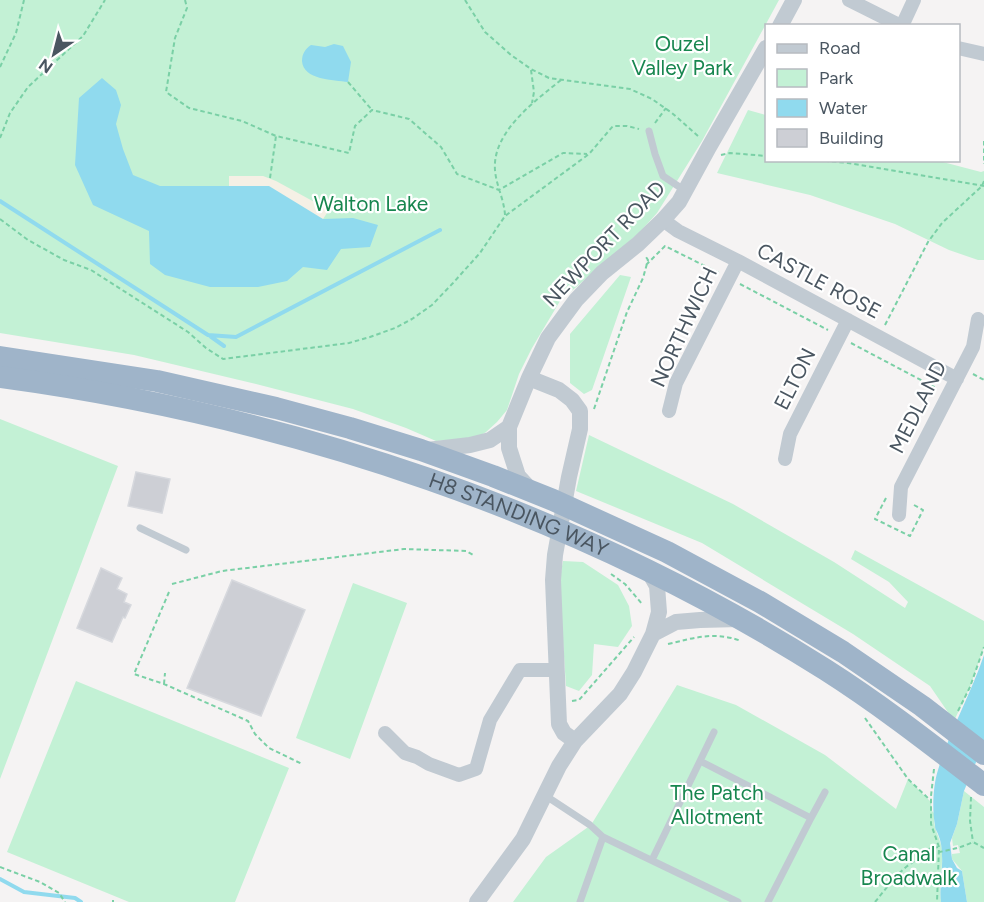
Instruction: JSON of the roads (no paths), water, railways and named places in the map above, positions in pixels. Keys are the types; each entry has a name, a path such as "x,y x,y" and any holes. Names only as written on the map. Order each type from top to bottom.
{"highway":[{"name":"H8 STANDING WAY","path":"0,357 157,381 276,408 421,450 533,492 667,552 760,602 843,652 922,706 984,754"},
{"name":"H8 STANDING WAY","path":"0,377 152,403 279,433 354,455 484,499 531,518 649,572 741,619 827,671 907,726 984,785"}],"street":[{"path":"781,24 794,0"},
{"path":"849,0 898,24"},
{"path":"903,24 914,0"},
{"path":"960,48 984,54"},
{"name":"NEWPORT ROAD","path":"509,427 548,338 576,300 602,273 663,220 678,202 765,50"},
{"name":"CASTLE ROSE","path":"663,220 678,231 957,379"},
{"name":"NORTHWICH","path":"669,411 676,383 738,261"},
{"name":"MEDLAND","path":"898,515 901,487 973,347 978,319"},
{"name":"ELTON","path":"785,459 790,434 848,320"},
{"path":"529,378 559,390 572,400 580,411 580,429 555,555 553,580 559,724 564,733 575,741"},
{"path":"421,450 470,446 490,440 509,427"},
{"path":"509,427 509,448 518,476 533,492"},
{"path":"477,902 523,839 559,766 575,741 620,694 634,672 651,637 659,612 657,586 649,572"},
{"path":"651,637 676,622 741,619"},
{"path":"385,733 405,753 429,764 459,775 476,769 490,720 520,670 556,670"}],"lane":[{"path":"649,131 663,176 685,191"},
{"path":"140,528 186,550"},
{"path":"652,860 714,732"},
{"path":"700,761 811,818"},
{"path":"768,902 825,792"},
{"path":"546,796 591,825 603,837 738,902"},
{"path":"580,902 603,837"}],"water":[{"path":"334,44 343,46 351,62 348,82 320,78 308,72 304,67 302,61 304,52 311,45 325,47"},
{"name":"Walton Lake","path":"102,78 116,90 121,105 116,124 133,175 160,186 269,186 323,219 353,218 378,225 370,247 341,249 327,270 303,267 287,281 258,287 210,287 165,275 150,264 149,231 93,205 75,165 79,98"},
{"path":"984,655 984,743 964,791 957,824 950,843 952,859 957,868 962,871 967,902 941,902 942,853 934,819 935,783 948,741"}],"waterway":[{"path":"0,201 208,335 236,337 440,230"},
{"path":"210,336 224,346"},
{"path":"0,879 24,892 75,898 81,902"}],"park label":[{"name":"Ouzel Valley Park","path":"682,56"},
{"name":"The Patch Allotment","path":"717,805"},
{"name":"Canal Broadwalk","path":"909,866"}]}
